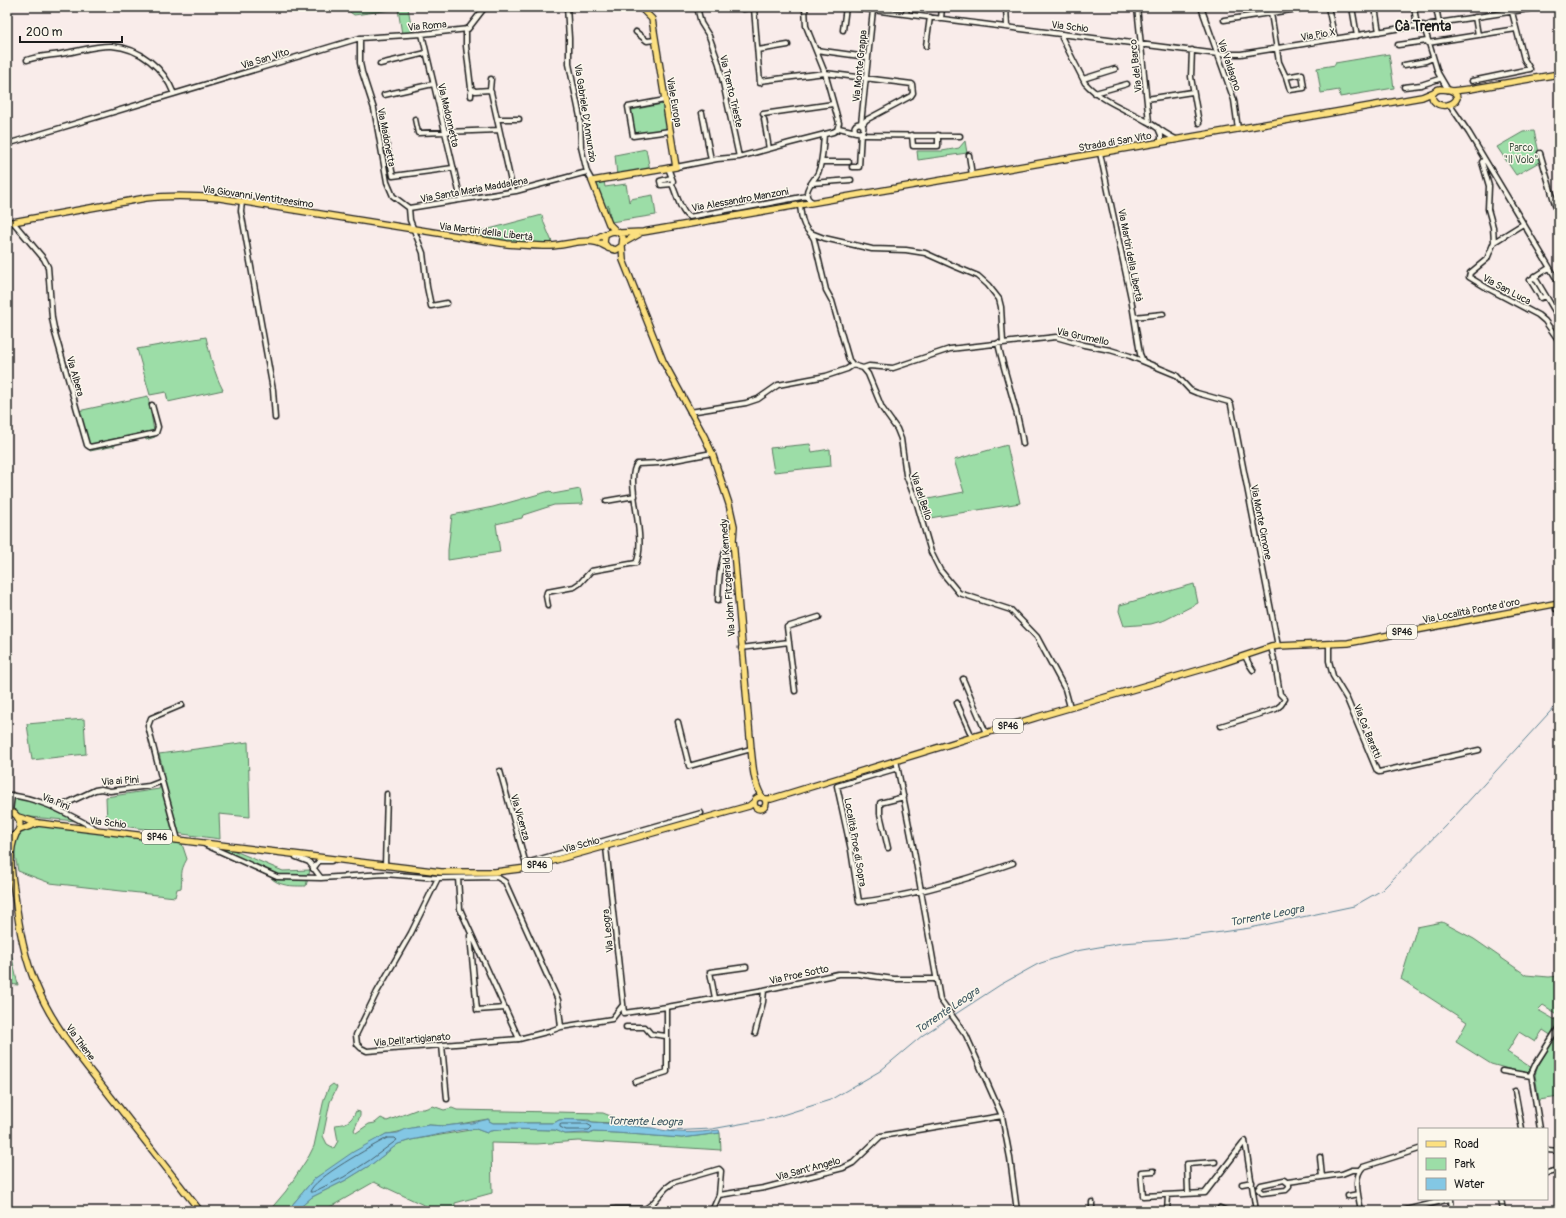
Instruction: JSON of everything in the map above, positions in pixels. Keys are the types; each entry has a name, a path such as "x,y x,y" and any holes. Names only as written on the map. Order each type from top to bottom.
{"main road":[{"name":"Viale Europa","path":"640,8 652,19 676,167"},
{"path":"1433,100 1435,91 1470,89 1559,74"},
{"path":"1422,97 1438,103 1450,105 1462,93 1470,89"},
{"path":"1450,90 1456,95 1456,100"},
{"name":"Strada di San Vito","path":"800,205 1422,97 1435,91"},
{"path":"592,181 676,167"},
{"name":"Via Gabriele D'Annunzio","path":"592,181 610,226 618,232"},
{"name":"Via Giovanni Ventitreesimo","path":"10,222 98,206 169,196 207,197 413,230"},
{"path":"588,241 606,234 609,231 643,232 800,205"},
{"name":"Via Gabriele D'Annunzio","path":"606,218 606,234"},
{"name":"Via Martiri della Libertà","path":"413,230 488,242 528,246 553,246 588,241 597,242 605,246"},
{"path":"618,232 623,238 622,244"},
{"path":"606,234 603,240 605,246 614,250 618,249 633,236 643,232"},
{"name":"Via John Fitzgerald Kennedy","path":"622,244 623,260 663,361 712,453 729,504 734,526 733,540 751,749 760,801"},
{"name":"Via John Fitzgerald Kennedy","path":"614,250 623,260"},
{"name":"Via Località Ponte d'oro","path":"1246,656 1278,646 1348,643 1559,603"},
{"name":"SP46","path":"760,801 1070,707 1246,656"},
{"name":"Via Schio","path":"38,823 441,872 495,872 606,847 760,801"},
{"name":"SP46","path":"8,811 15,813 18,817 38,823"},
{"name":"Via Thiene","path":"18,817 20,824 18,832 12,842 12,875 20,928 27,960 37,987 55,1022 78,1054 200,1211"},
{"name":"SP46","path":"7,838 38,823"},
{"name":"Via Thiene","path":"7,844 11,854"}],"street":[{"path":"471,96 472,90 467,52 467,29 485,7"},
{"name":"Via Gabriele D'Annunzio","path":"567,7 569,64 580,117 581,147 587,172 592,181"},
{"name":"Via Trento Trieste","path":"697,7 701,23 709,36 719,64 739,157"},
{"path":"739,7 743,9 761,7"},
{"path":"804,7 806,26 826,73 839,128"},
{"name":"Via Schio","path":"843,30 848,7 1141,43 1218,54"},
{"path":"906,14 907,7"},
{"path":"941,19 942,7"},
{"path":"1006,7 1007,26"},
{"name":"Via del Barco","path":"1137,7 1149,122"},
{"name":"Via Valdagno","path":"1201,7 1234,100 1238,129"},
{"path":"1270,7 1279,62 1290,90 1304,88 1302,74 1286,77"},
{"path":"1224,20 1312,7"},
{"path":"1328,7 1335,39"},
{"path":"1352,7 1357,36"},
{"path":"1375,7 1379,32"},
{"path":"1414,7 1419,26"},
{"path":"1436,7 1439,23"},
{"path":"1472,81 1530,69 1526,64 1509,7"},
{"name":"Via Pio X","path":"1218,54 1241,54 1419,26 1423,24 1425,28 1439,23 1542,7"},
{"path":"676,167 711,160 739,157 833,132 839,128 860,124 912,95 912,84 826,73 760,82 754,8"},
{"name":"Via Monte Grappa","path":"856,132 854,129 860,124 873,10"},
{"path":"926,46 930,17"},
{"path":"1475,17 1478,35"},
{"path":"1425,28 1439,79 1439,84 1435,91"},
{"name":"Via Roma","path":"360,38 422,34 467,29"},
{"path":"1398,45 1516,29"},
{"path":"636,32 647,41 655,40"},
{"name":"Via Madonnetta","path":"422,34 461,200"},
{"path":"1062,34 1062,38 1084,79 1095,93 1149,122 1176,139"},
{"name":"Via San Vito","path":"7,144 360,38"},
{"name":"Via Madonetta","path":"360,38 360,63 374,109 387,182 393,196 409,208"},
{"path":"27,60 40,55 63,54 110,45 124,48 153,62 170,81 174,94"},
{"path":"758,50 788,45"},
{"path":"816,50 868,57"},
{"path":"1192,50 1192,92 1199,123"},
{"path":"380,64 426,53"},
{"path":"1404,65 1426,61 1433,58"},
{"path":"1084,79 1114,69"},
{"path":"1438,73 1450,90"},
{"path":"491,79 490,90 513,191"},
{"path":"1404,87 1421,85 1439,79"},
{"path":"384,95 433,84"},
{"path":"1095,93 1127,84"},
{"path":"472,90 490,90"},
{"path":"1147,99 1192,92"},
{"path":"665,100 628,108 633,136 670,131"},
{"path":"1456,100 1459,116"},
{"path":"763,114 833,104"},
{"path":"1450,105 1459,116 1549,268 1559,282"},
{"path":"702,113 711,160"},
{"path":"415,118 418,133 499,130"},
{"path":"497,119 519,119"},
{"path":"764,119 769,149"},
{"path":"852,167 859,167 862,132 860,124"},
{"path":"383,126 393,176 453,168"},
{"path":"845,128 856,132 862,132 863,134 960,136"},
{"path":"1158,128 1162,141"},
{"path":"1162,141 1164,132"},
{"path":"813,202 807,196 808,188 818,173 821,162 824,134"},
{"path":"912,135 913,146 938,146 938,136"},
{"name":"Via Martiri della Libertà","path":"1100,153 1124,262 1140,354 1143,361"},
{"path":"1540,153 1559,218"},
{"path":"969,155 972,176"},
{"path":"1484,160 1482,162 1489,186 1488,209 1494,242 1523,224"},
{"path":"821,162 849,162"},
{"name":"Via Alessandro Manzoni","path":"668,168 673,181 672,184 683,212 688,218 807,196"},
{"path":"658,170 661,185 672,184"},
{"name":"Via Santa Maria Maddalena","path":"413,230 409,208 513,191 587,172"},
{"path":"660,181 671,178"},
{"path":"812,182 851,180"},
{"path":"242,202 241,211 273,390 275,418"},
{"path":"800,205 802,223 807,230 824,238 872,249 925,252 978,276 988,285 999,299 1001,307 1003,342"},
{"name":"Via Albera","path":"10,222 44,259 48,267 52,318 55,333 87,445 90,447 109,444 156,433 158,426 152,405"},
{"path":"413,230 423,253 426,265 427,286 431,306 447,303"},
{"path":"811,232 826,290 832,301 847,353 853,365 863,368"},
{"name":"Via San Luca","path":"1494,242 1487,259 1470,273 1469,278 1538,315 1545,321 1559,341"},
{"path":"1549,268 1534,276 1559,318"},
{"path":"1134,316 1163,314"},
{"name":"Via Grumello","path":"863,368 868,366 894,368 950,350 1003,342 1056,337 1095,348 1114,351 1143,361 1176,375 1190,390 1229,402"},
{"path":"998,343 1002,364 1020,423 1023,444"},
{"path":"690,412 758,399 778,385 826,376 847,369 853,365"},
{"name":"Via del Bello","path":"863,368 868,374 882,408 897,429 901,439 906,475 917,504 931,552 940,570 959,593 1011,610 1037,637 1065,689 1070,707"},
{"name":"Via Monte Cimone","path":"1229,402 1231,405 1242,457 1278,646"},
{"path":"548,606 546,596 547,592 574,586 580,583 592,571 636,563 639,551 634,470 637,464 659,462 712,453"},
{"path":"606,501 635,496"},
{"path":"718,600 722,562 730,543 733,540"},
{"path":"795,691 788,626 819,617"},
{"path":"742,648 789,642"},
{"name":"Via Ca' Baratti","path":"1329,644 1329,661 1333,676 1347,699 1377,771 1379,772 1479,750"},
{"path":"1221,726 1276,709 1285,699 1280,694 1271,648"},
{"path":"1246,656 1253,670"},
{"path":"963,679 986,733"},
{"path":"957,703 972,737"},
{"path":"178,840 148,726 151,718 182,705"},
{"path":"678,722 689,766 751,749"},
{"path":"896,760 940,998 966,1035 1002,1116 1010,1158 1017,1211"},
{"name":"Località Proe di Sopra","path":"898,768 837,786 851,850 859,902 920,890 984,873 1013,863"},
{"name":"Via Vicenza","path":"500,771 526,865"},
{"name":"Via ai Pini","path":"57,808 95,790 101,789 110,791 149,786 162,781"},
{"path":"385,865 387,794"},
{"path":"8,811 9,795"},
{"name":"Via Pini","path":"9,795 57,808 97,830"},
{"path":"888,848 880,814 880,803 904,798"},
{"name":"Via Schio","path":"526,865 701,813"},
{"name":"Via Schio","path":"200,842 277,877 321,878 384,874 438,878 498,877 505,882 558,1000 561,1027"},
{"name":"Via Leogra","path":"606,847 624,1013"},
{"name":"Via Schio","path":"276,851 302,858 309,862 321,878"},
{"path":"313,867 314,856"},
{"name":"Via Schio","path":"313,867 319,861 343,860"},
{"name":"Via Dell'artigianato","path":"438,878 411,933 377,992 356,1035 357,1044 361,1048 367,1051 519,1039 561,1027 612,1019 623,1004"},
{"path":"458,878 460,909 519,1039"},
{"path":"470,931 478,1010 505,1008"},
{"path":"714,998 710,972 746,967"},
{"name":"Via Proe Sotto","path":"624,1013 764,990 838,974 857,974 894,979 936,979"},
{"path":"755,1033 763,1002 764,990"},
{"path":"635,1082 667,1072 667,1007"},
{"path":"626,1027 645,1027 651,1034 666,1036"},
{"path":"1540,1128 1531,1076 1536,1063 1559,1027"},
{"path":"442,1045 447,1099"},
{"path":"1502,1071 1531,1076"},
{"path":"1515,1090 1522,1128"},
{"name":"Via Sant'Angelo","path":"719,1195 764,1188 843,1168 853,1163 881,1136 1002,1116"},
{"path":"1154,1171 1141,1172 1143,1196 1168,1196 1205,1193 1244,1141 1256,1211"},
{"path":"1258,1190 1261,1185 1284,1180 1288,1182 1342,1174 1352,1170 1360,1170 1368,1165 1418,1150"},
{"path":"1548,1150 1559,1151"},
{"path":"1320,1157 1322,1177"},
{"path":"1188,1194 1186,1164 1215,1162"},
{"path":"568,1210 603,1211 616,1209 645,1209 674,1182 719,1169 721,1171 719,1195 712,1211"},
{"path":"1360,1170 1357,1179 1361,1211"},
{"path":"1548,1173 1559,1170"},
{"path":"1252,1183 1262,1193 1286,1190 1290,1186 1288,1182"},
{"path":"1242,1184 1252,1183"},
{"path":"1348,1196 1358,1194"},
{"path":"1167,1211 1168,1196"},
{"path":"1402,1211 1445,1200"},
{"path":"1449,1200 1452,1211"},
{"path":"1501,1200 1503,1211"},
{"path":"1092,1202 1092,1211"},
{"path":"1220,1208 1227,1211"}],"green space":[{"path":"343,7 411,7 408,8 413,34 402,34 398,9 354,15"},
{"path":"1389,54 1394,88 1340,97 1339,90 1321,93 1317,68 1335,65 1335,63"},
{"path":"663,104 667,129 635,135 631,110"},
{"name":"Parco \"Il Volo\"","path":"1534,131 1541,161 1516,175 1497,147 1523,132"},
{"path":"965,141 967,153 918,160 917,151 942,151 959,148"},
{"path":"646,149 650,170 617,176 615,155"},
{"path":"604,181 605,187 626,184 629,202 630,199 653,195 656,215 611,222 608,205 610,221 595,185 598,182"},
{"path":"542,215 553,244 529,244 475,237 474,233"},
{"path":"206,337 215,371 223,390 168,402 166,392 150,395 137,349"},
{"path":"148,396 155,437 146,440 145,436 115,439 115,446 90,451 78,411"},
{"path":"810,444 812,452 830,449 831,466 774,472 770,448"},
{"path":"1007,445 1020,503 924,519 918,501 964,492 954,460"},
{"path":"580,489 583,504 554,505 523,515 522,518 496,524 500,552 448,560 452,515 493,507 550,491 553,494"},
{"path":"1194,584 1198,603 1165,620 1151,624 1124,626 1119,611 1120,605"},
{"path":"84,719 86,754 32,760 27,724"},
{"path":"248,742 250,817 219,814 220,839 107,824 106,797 159,789 164,773 159,754"},
{"path":"7,794 61,809 88,822 7,815"},
{"path":"37,825 181,841 187,859 182,871 181,888 177,889 175,897 50,883 18,871 14,848 15,842 22,833"},
{"path":"197,843 223,846 283,871 310,870 306,886 290,886 280,884 268,874"},
{"path":"1442,922 1474,939 1526,975 1549,977 1559,976 1559,1015 1543,1005 1538,1010 1559,1022 1559,1025 1552,1036 1543,1030 1535,1042 1519,1032 1507,1052 1532,1068 1530,1075 1491,1064 1456,1042 1467,1022 1401,979 1417,927"},
{"path":"7,935 18,985 7,984"},
{"path":"1559,1030 1559,1097 1539,1100 1535,1075 1538,1066"},
{"path":"333,1084 337,1087 330,1102 323,1136 327,1144 334,1148 338,1141 335,1125 348,1122 356,1111 360,1112 360,1116 354,1130 356,1133 369,1124 375,1123 381,1118 387,1121 418,1109 433,1106 444,1110 452,1108 457,1110 603,1113 613,1117 615,1120 613,1123 592,1122 589,1120 559,1120 554,1123 493,1123 488,1119 443,1126 429,1125 386,1134 314,1179 287,1211 269,1211 286,1191 309,1156 314,1146 324,1099 329,1087"},
{"path":"476,1129 487,1133 490,1131 507,1129 555,1130 565,1134 590,1134 593,1132 682,1138 720,1133 721,1150 578,1141 537,1144 491,1143 492,1193 455,1203 455,1211 430,1211 430,1208 374,1182 323,1211 296,1211 312,1197 346,1180 372,1164 398,1144 411,1140"}],"water":[{"path":"489,1119 489,1121 493,1123 554,1123 560,1120 577,1120 677,1132 719,1130 720,1133 682,1138 593,1132 590,1134 565,1134 555,1130 507,1129 490,1131 487,1133 476,1129 461,1130 398,1144 372,1164 346,1180 312,1197 296,1211 287,1211 314,1179 353,1152 386,1134 398,1133 406,1129 429,1125 444,1126 472,1123"}],"waterway":[{"name":"Torrente Leogra","path":"954,1015 1000,985 1038,964 1076,951 1122,943 1165,940 1250,928 1354,906 1382,890 1453,818 1559,702"},
{"name":"Torrente Leogra","path":"668,1131 712,1129 773,1118 830,1100 880,1071 923,1035 951,1017"}],"district":[{"name":"Cà Trenta","path":"1423,26"}]}
